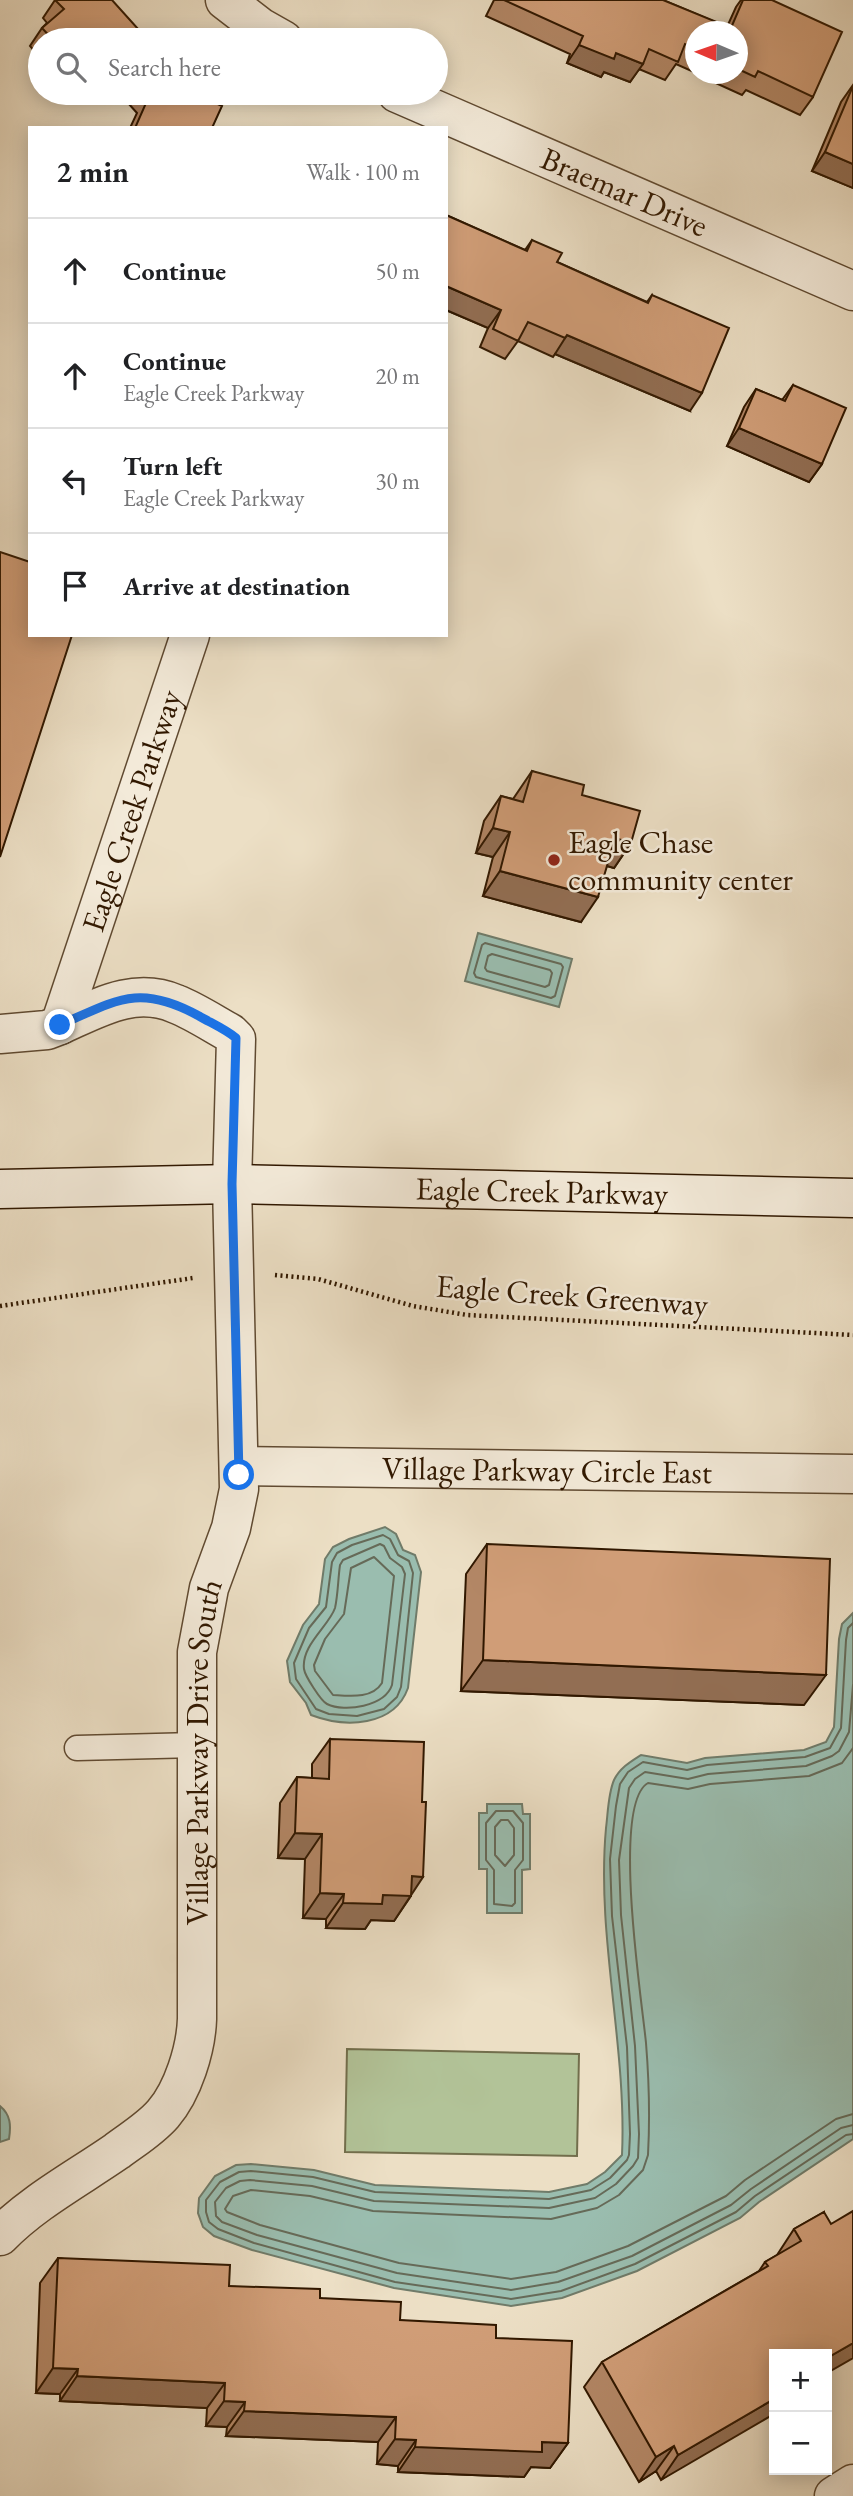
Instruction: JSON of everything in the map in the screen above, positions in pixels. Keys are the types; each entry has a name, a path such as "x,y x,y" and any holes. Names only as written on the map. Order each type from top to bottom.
{"street":[{"path":"225,0 262,28"},
{"name":"Braemar Drive","path":"425,105 853,291"},
{"name":"Eagle Creek Parkway","path":"60,1025 189,637"},
{"path":"0,1034 47,1030 112,1002 135,997 154,997 176,1003 236,1038 232,1184"},
{"name":"Eagle Creek Parkway","path":"0,1189 232,1184 853,1198"},
{"name":"Village Parkway Drive South","path":"0,2236 18,2217 144,2132 164,2112 185,2075 197,2026 197,1652 209,1588 234,1517 240,1466 232,1184"},
{"name":"Village Parkway Circle East","path":"240,1466 853,1474"},
{"path":"834,2496 853,2484"}],"lane":[{"path":"77,1748 196,1745"}],"path":[{"name":"Eagle Creek Greenway","path":"0,1306 234,1272 318,1279 413,1306 467,1315 853,1335"}],"shaded area":[{"path":"347,2049 579,2054 577,2156 345,2152"}],"water":[{"path":"478,933 572,959 559,1007 465,981"},
{"path":"385,1527 396,1534 403,1550 415,1555 421,1572 408,1688 392,1711 367,1721 339,1722 311,1715 306,1703 290,1682 287,1661 303,1625 319,1604 325,1559 333,1547"},
{"path":"853,1613 853,2139 759,2202 740,2218 637,2271 562,2298 511,2306 394,2288 252,2250 214,2236 203,2227 198,2213 199,2198 215,2176 236,2165 314,2170 375,2185 549,2192 587,2184 605,2172 622,2155 620,2073 608,1951 604,1869 608,1804 614,1780 622,1769 641,1755 687,1763 705,1758 804,1750 826,1742 834,1727 842,1624"},
{"path":"487,1804 522,1804 523,1814 530,1814 530,1869 522,1870 522,1913 487,1913 487,1869 479,1869 479,1813 487,1813"},
{"path":"0,2106 8,2117 10,2130 9,2139 0,2142"}],"building":[{"path":"55,0 112,0 137,28 42,28 64,9"},
{"path":"504,0 663,0 714,21 685,21 685,44 678,62 649,49 643,64 616,53 614,59 579,45 583,36"},
{"path":"743,0 772,0 842,32 813,97 758,71 755,77 748,74 748,21 734,21"},
{"path":"853,86 853,164 825,152"},
{"path":"145,105 222,106 213,126 136,126"},
{"path":"448,216 527,251 532,240 562,253 557,262 648,303 652,295 729,328 702,393 567,335 565,338 528,322 518,341 493,329 501,310 448,287"},
{"path":"793,385 846,408 822,464 739,428 756,389 785,401"},
{"path":"0,552 28,561 28,637 71,637 0,857"},
{"name":"Eagle Chase community center","path":"532,771 584,785 582,795 640,811 631,843 615,838 598,897 500,871 510,832 493,828 501,796 523,802"},
{"path":"487,1544 830,1559 826,1675 483,1660"},
{"path":"330,1739 424,1742 422,1802 426,1802 423,1877 412,1876 411,1896 383,1895 382,1904 343,1903 344,1894 320,1893 322,1834 295,1833 297,1777 329,1779"},
{"path":"853,2211 853,2343 832,2355 832,2349 769,2349 769,2402 678,2455 674,2446 656,2457 602,2362 768,2266 765,2262 801,2241 794,2229 824,2212 831,2224"},
{"path":"58,2258 230,2265 229,2286 320,2289 320,2298 401,2302 400,2320 496,2325 496,2338 572,2341 568,2443 542,2442 542,2452 415,2447 416,2440 395,2439 396,2417 244,2411 245,2402 224,2401 225,2383 77,2376 78,2369 53,2368"}],"place":[{"name":"Eagle Chase community center","path":"554,860"}],"route":[{"path":"60,1025 112,1002 135,997 154,997 176,1003 236,1038 232,1184 239,1475"}]}
